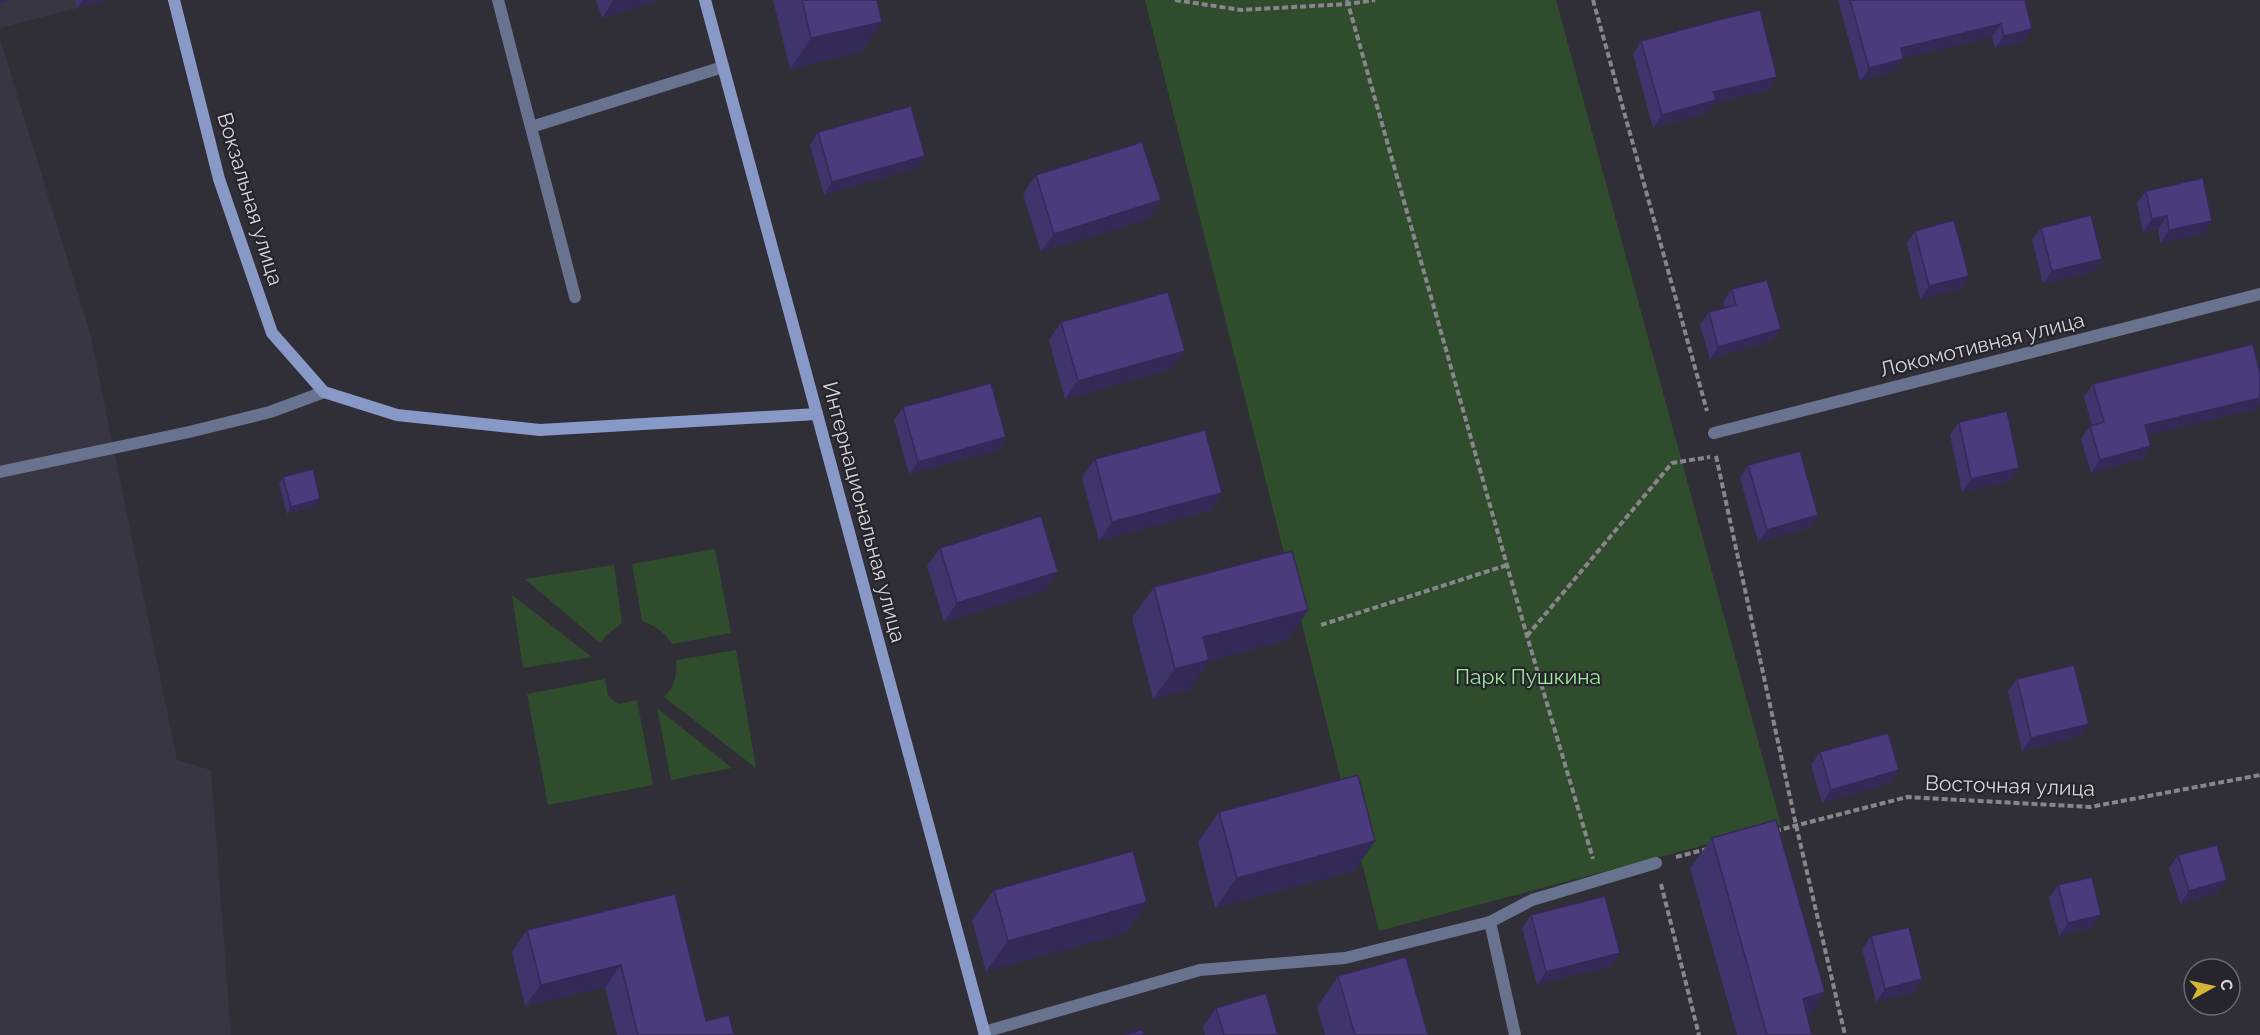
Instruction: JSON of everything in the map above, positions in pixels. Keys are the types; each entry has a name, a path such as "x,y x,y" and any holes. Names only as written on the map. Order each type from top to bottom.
{"street":[{"name":"Вокзальная улица","path":"174,0 219,178 272,333 324,392"},
{"path":"498,0 575,297"},
{"name":"Интернациональная улица","path":"705,0 984,1034"},
{"path":"531,127 723,67"},
{"name":"Локомотивная улица","path":"1713,432 2260,294"},
{"path":"0,472 189,432 270,412 324,392 397,415 540,430 817,414"},
{"path":"984,1034 1200,970 1345,958 1490,922 1532,900 1656,863"},
{"path":"1490,922 1515,1035"}],"path":[{"path":"1175,0 1241,10 1375,0"},
{"path":"1593,0 1713,432 1716,456 1845,1035"},
{"path":"1348,2 1527,636 1599,879"},
{"path":"1527,636 1672,463 1716,456"},
{"path":"1321,625 1507,566"},
{"name":"Восточная улица","path":"1764,834 1907,797 2090,807 2260,775"},
{"path":"1699,1035 1656,863 1710,848"}],"shaded area":[{"path":"0,0 108,0 0,28"},
{"path":"0,39 90,333 177,760 211,770 231,1035 0,1035"}],"green space":[{"name":"Парк Пушкина","path":"1145,0 1556,0 1781,825 1379,931"},
{"path":"715,549 731,633 672,644 659,630 642,621 632,564"},
{"path":"614,565 622,623 600,643 525,579"},
{"path":"512,595 592,657 523,668"},
{"path":"736,650 756,768 664,697 671,689 674,680 676,660"},
{"path":"605,679 608,696 618,704 637,700 653,785 548,805 527,694"},
{"path":"657,708 732,768 671,780"}],"building":[{"path":"802,0 877,0 882,22 811,38"},
{"path":"1850,0 2025,0 2032,29 2004,36 2001,24 1901,48 1903,59 1869,68"},
{"path":"1760,10 1777,77 1713,92 1716,100 1662,115 1641,41"},
{"path":"911,106 925,156 832,182 818,132"},
{"path":"1142,142 1161,200 1054,234 1036,175"},
{"path":"2203,178 2212,221 2169,230 2167,216 2152,219 2146,191"},
{"path":"2091,215 2102,259 2052,271 2041,228"},
{"path":"1954,220 1969,276 1929,286 1915,231"},
{"path":"1767,280 1781,329 1718,347 1709,312 1736,305 1732,289"},
{"path":"1168,292 1185,351 1078,381 1061,322"},
{"path":"2253,344 2260,374 2260,398 2145,425 2151,446 2100,460 2090,426 2104,422 2093,384"},
{"path":"991,383 1006,437 918,462 903,407"},
{"path":"2007,411 2019,468 1971,479 1959,422"},
{"path":"1205,430 1222,493 1112,522 1095,459"},
{"path":"1800,451 1818,515 1767,530 1748,465"},
{"path":"313,469 320,499 291,507 283,477"},
{"path":"1041,516 1058,572 957,603 940,548"},
{"path":"1292,551 1308,610 1203,637 1209,660 1175,669 1154,587"},
{"path":"2074,665 2089,724 2031,738 2017,679"},
{"path":"1888,733 1899,770 1831,790 1820,752"},
{"path":"1358,775 1375,841 1237,878 1219,812"},
{"path":"1776,820 1825,992 1803,999 1812,1035 1767,1035 1712,838"},
{"path":"2217,845 2227,880 2189,891 2178,855"},
{"path":"1133,851 1147,902 1008,941 994,890"},
{"path":"2092,877 2101,915 2068,923 2058,885"},
{"path":"675,894 706,1021 729,1015 734,1035 638,1035 621,965 541,985 527,930"},
{"path":"1605,896 1620,953 1546,972 1531,915"},
{"path":"1909,927 1922,979 1885,989 1871,936"},
{"path":"1406,957 1428,1035 1355,1035 1338,976"},
{"path":"1266,993 1278,1035 1224,1035 1216,1008"},
{"path":"1142,1030 1144,1035 1124,1035"}]}
